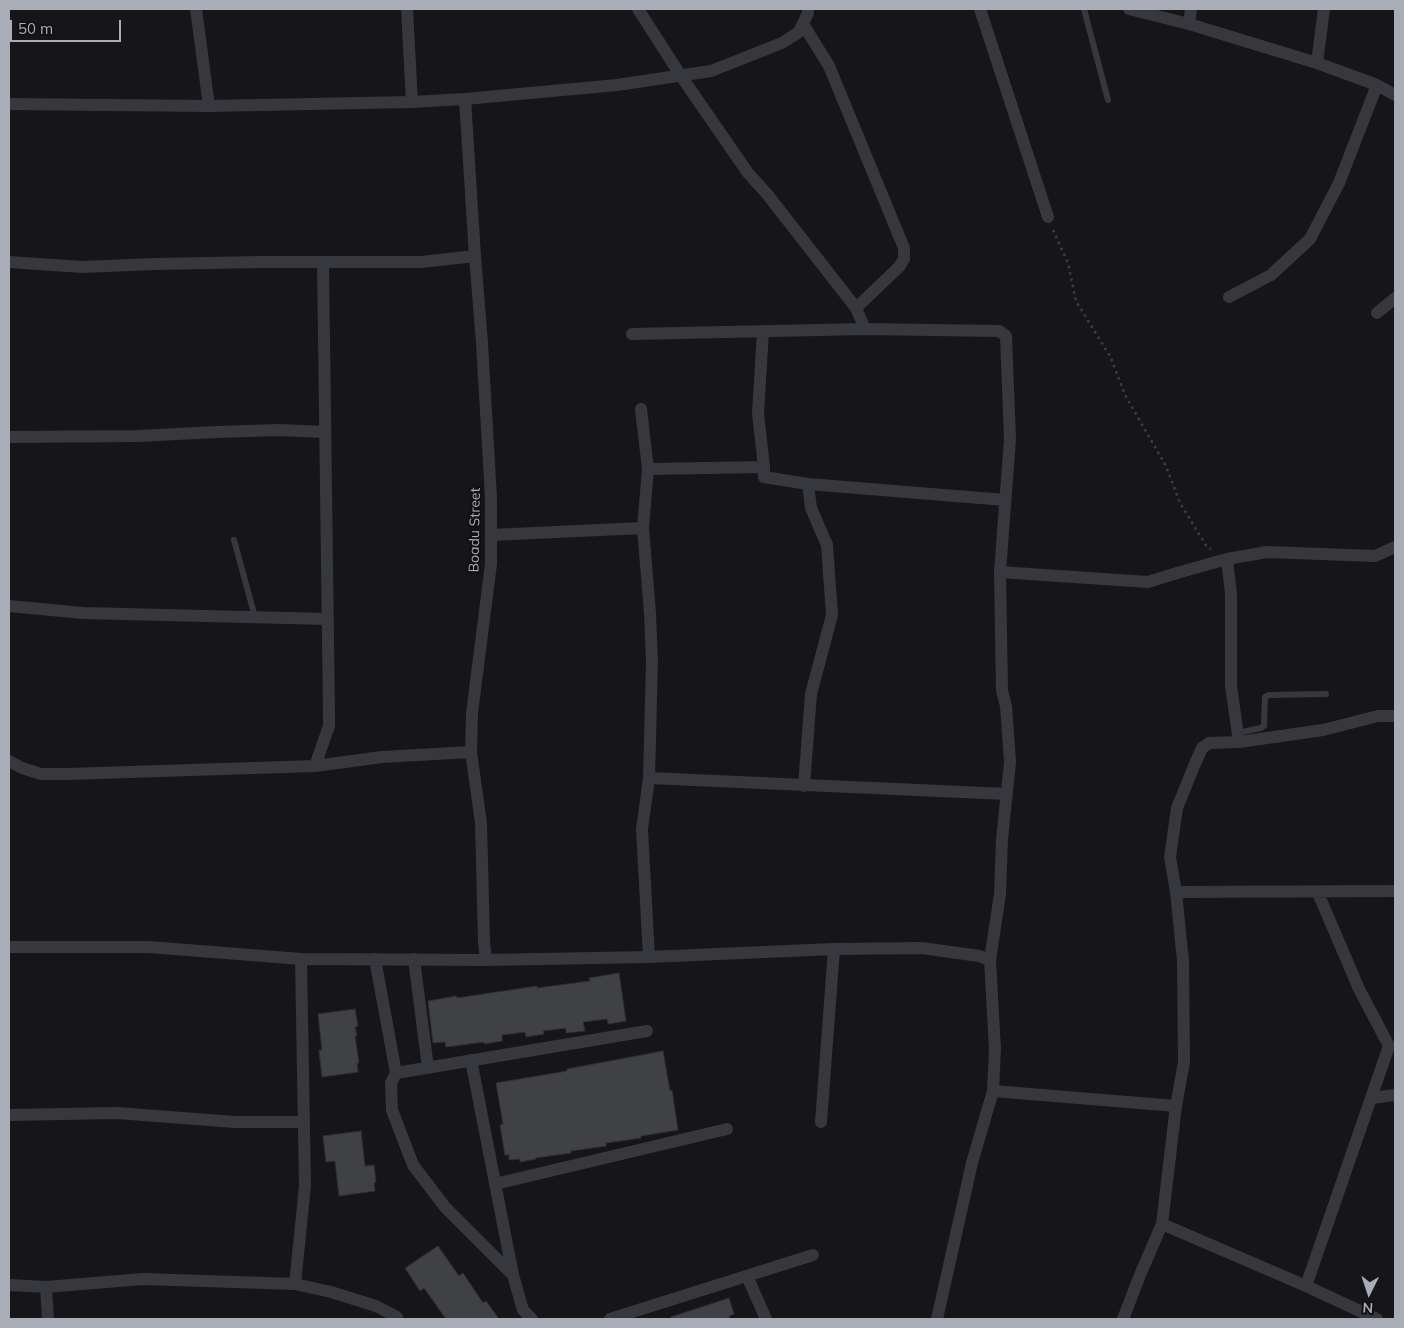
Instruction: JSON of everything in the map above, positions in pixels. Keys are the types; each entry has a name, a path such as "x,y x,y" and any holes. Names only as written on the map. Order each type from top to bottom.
{"street":[{"path":"196,9 209,106"},
{"path":"407,9 412,102"},
{"path":"638,9 681,76 748,173 767,194 856,308 866,329"},
{"path":"9,104 209,106 412,102 617,85 711,71 782,43 799,32 808,9"},
{"path":"980,9 1048,217"},
{"path":"1129,9 1189,24 1317,63 1377,85 1395,95"},
{"path":"1189,24 1191,9"},
{"path":"1317,63 1324,9"},
{"path":"803,24 829,66 904,248 904,259 900,267 856,308"},
{"path":"1229,297 1271,276 1310,239 1339,183 1377,85"},
{"name":"Boadu Street","path":"465,99 491,498 491,564 472,713 471,752 481,823 486,960"},
{"path":"9,262 82,267 165,264 422,262 475,256"},
{"path":"316,766 329,726 323,262"},
{"path":"1377,313 1395,298"},
{"path":"632,334 866,329 999,331 1006,336 1010,438 1000,572 1002,691 1006,706 1010,762 1002,839 1000,894 990,960 995,1049 994,1092 972,1163 937,1319"},
{"path":"763,332 758,412 764,477 808,484 1005,500"},
{"path":"641,409 648,469 643,528 652,661 649,778 642,830 649,956"},
{"path":"9,437 137,436 270,430 324,432"},
{"path":"648,469 764,467"},
{"path":"804,786 811,694 832,615 828,545 811,508 808,484"},
{"path":"491,535 643,528"},
{"path":"1000,572 1148,582 1227,559 1266,552 1375,556 1395,547"},
{"path":"1227,559 1231,594 1231,686 1238,738"},
{"path":"9,606 84,613 328,619"},
{"path":"1123,1319 1162,1224 1176,1106 1184,1062 1183,961 1176,892 1170,857 1177,808 1202,748 1209,743 1238,738 1323,730 1378,716 1395,716"},
{"path":"9,761 22,768 41,774 316,766 382,757 471,752"},
{"path":"649,778 1007,794"},
{"path":"1176,892 1395,891"},
{"path":"1306,1286 1389,1046 1359,990 1318,892"},
{"path":"9,947 149,948 300,958 486,960 922,948 978,956 990,960"},
{"path":"821,1122 834,949"},
{"path":"295,1284 305,1186 300,958"},
{"path":"375,959 396,1073 391,1083 392,1110 413,1165 445,1207 513,1275"},
{"path":"414,959 428,1068"},
{"path":"396,1073 648,1031"},
{"path":"471,1060 513,1275 523,1310 532,1319"},
{"path":"994,1092 1176,1106"},
{"path":"1372,1098 1395,1095"},
{"path":"9,1115 117,1113 235,1122 303,1122"},
{"path":"495,1184 727,1130"},
{"path":"1162,1224 1377,1319"},
{"path":"610,1319 813,1256"},
{"path":"747,1276 766,1319"},
{"path":"9,1286 46,1287 143,1280 295,1284 331,1292 376,1306 396,1319"},
{"path":"46,1287 48,1319"}],"lane":[{"path":"1084,9 1108,100"},
{"path":"234,540 255,617"},
{"path":"1238,738 1264,726 1266,698 1269,695 1326,694"}],"path":[{"path":"1048,217 1068,263 1076,300 1111,358 1125,395 1166,466 1180,503 1207,547 1227,559"}],"building":[{"path":"619,973 626,1021 608,1024 607,1019 583,1022 585,1031 566,1033 566,1028 543,1031 544,1034 526,1037 525,1032 502,1035 502,1041 484,1044 484,1042 446,1047 445,1042 433,1043 428,1001 537,986 537,988 590,981 589,978"},
{"path":"355,1009 358,1026 355,1027 357,1035 355,1036 359,1063 357,1063 358,1072 322,1077 319,1050 322,1050 318,1014"},
{"path":"663,1051 670,1091 672,1090 678,1130 606,1143 606,1146 520,1162 520,1159 509,1160 509,1155 505,1155 500,1125 503,1124 496,1083 567,1071 567,1069"},
{"path":"361,1131 365,1166 374,1165 375,1191 339,1196 335,1161 326,1162 323,1136"},
{"path":"438,1246 459,1276 463,1273 483,1303 486,1301 499,1319 446,1319 424,1288 420,1291 405,1268"},
{"path":"729,1298 734,1314 729,1316 730,1319 671,1319 671,1317"}]}
